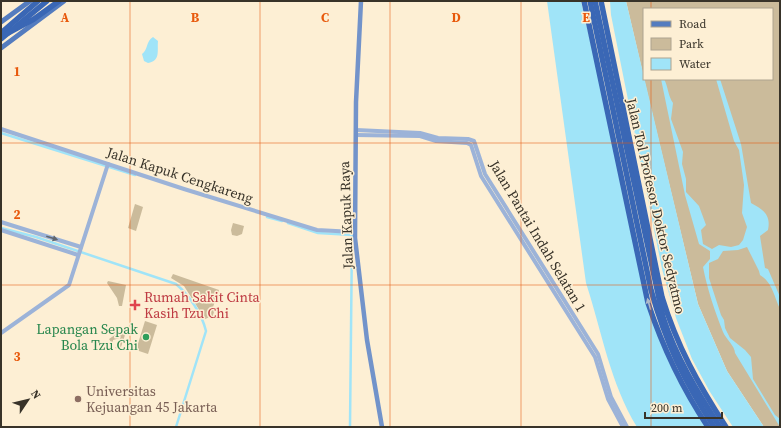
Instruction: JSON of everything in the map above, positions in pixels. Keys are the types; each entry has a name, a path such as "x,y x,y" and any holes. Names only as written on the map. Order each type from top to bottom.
{"highway":[{"path":"1,33 38,1"},
{"path":"1,39 47,1"},
{"path":"29,16 52,1"},
{"path":"8,33 34,19 59,1"},
{"name":"Jalan Tol Profesor Doktor Sedyatmo","path":"584,1 648,303 674,370 708,427"},
{"name":"Jalan Tol Profesor Doktor Sedyatmo","path":"590,1 651,290 659,319 682,375 714,427"},
{"name":"Jalan Tol Profesor Doktor Sedyatmo","path":"595,1 610,78 663,317 673,345 687,375 720,427"},
{"name":"Jalan Tol Profesor Doktor Sedyatmo","path":"602,1 606,27 662,298 670,323 690,368 726,427"}],"main road":[{"path":"1,22 30,1"},
{"path":"1,48 64,1"},
{"name":"Jalan Kapuk Raya","path":"361,1 354,232 366,340 382,427"}],"street":[{"name":"Jalan Kapuk Cengkareng","path":"1,128 107,166 317,230 354,232"},
{"name":"Jalan Pantai Indah Selatan 1","path":"357,132 420,133 438,138 468,139 474,141 485,174 599,356 614,407 623,427"},
{"path":"1,333 68,287 107,166"},
{"path":"1,222 80,251"},
{"path":"1,230 80,251"},
{"path":"32,239 34,233"},
{"name":"Jalan Pantai Indah Selatan 1","path":"614,407 627,427"}],"green space":[{"path":"626,1 780,1 780,427 764,427 727,371 698,304 644,80 773,80 773,8 643,8 643,74"},
{"path":"135,204 143,207 136,231 128,228"},
{"path":"233,223 244,226 242,234 237,236 232,235 231,230"},
{"path":"173,274 219,290 213,307 215,308 212,319 210,317 205,319 184,286 171,278"},
{"path":"108,281 126,285 122,306 119,306 117,298 107,283"},
{"name":"Lapangan Sepak Bola Tzu Chi","path":"145,321 157,325 148,354 136,350"},
{"path":"128,326 121,347 119,349 115,348 120,343 120,338 113,340 113,345 109,339"}],"water":[{"path":"547,1 581,1 657,332 676,377 707,427 637,427 613,375 586,283"},
{"path":"610,1 626,1 643,73 643,80 645,80 698,304 727,371 764,427 733,427 710,392 692,359 676,318 662,269 611,15"},
{"path":"153,37 158,41 158,55 155,60 148,63 144,61 142,54"},
{"path":"661,80 664,80 673,103 671,119 683,152 682,164 686,179 686,192 699,206 706,225 701,230 703,244 712,249 719,245 731,247 739,245 743,240 747,227 742,213 744,185 739,150 734,141 716,80 720,80 741,144 751,203 760,208 766,214 768,220 768,230 760,236 765,268 768,269 780,297 780,309 773,290 768,282 760,275 747,247 738,250 723,251 718,259 709,263 709,278 724,320 725,328 730,338 751,357 753,379 775,415 780,419 780,427 735,353 732,345 724,335 714,308 703,267 710,259 710,251 699,244 685,195"}],"waterway":[{"path":"1,133 135,175"},
{"path":"267,217 282,221"},
{"path":"288,223 318,233 352,235 350,427"},
{"path":"1,228 36,237 176,284 186,294 198,312 206,331 176,427"}],"place":[{"name":"Rumah Sakit Cinta Kasih Tzu Chi","path":"135,305"},
{"name":"Lapangan Sepak Bola Tzu Chi","path":"146,337"},
{"name":"Universitas Kejuangan 45 Jakarta","path":"78,399"}]}
